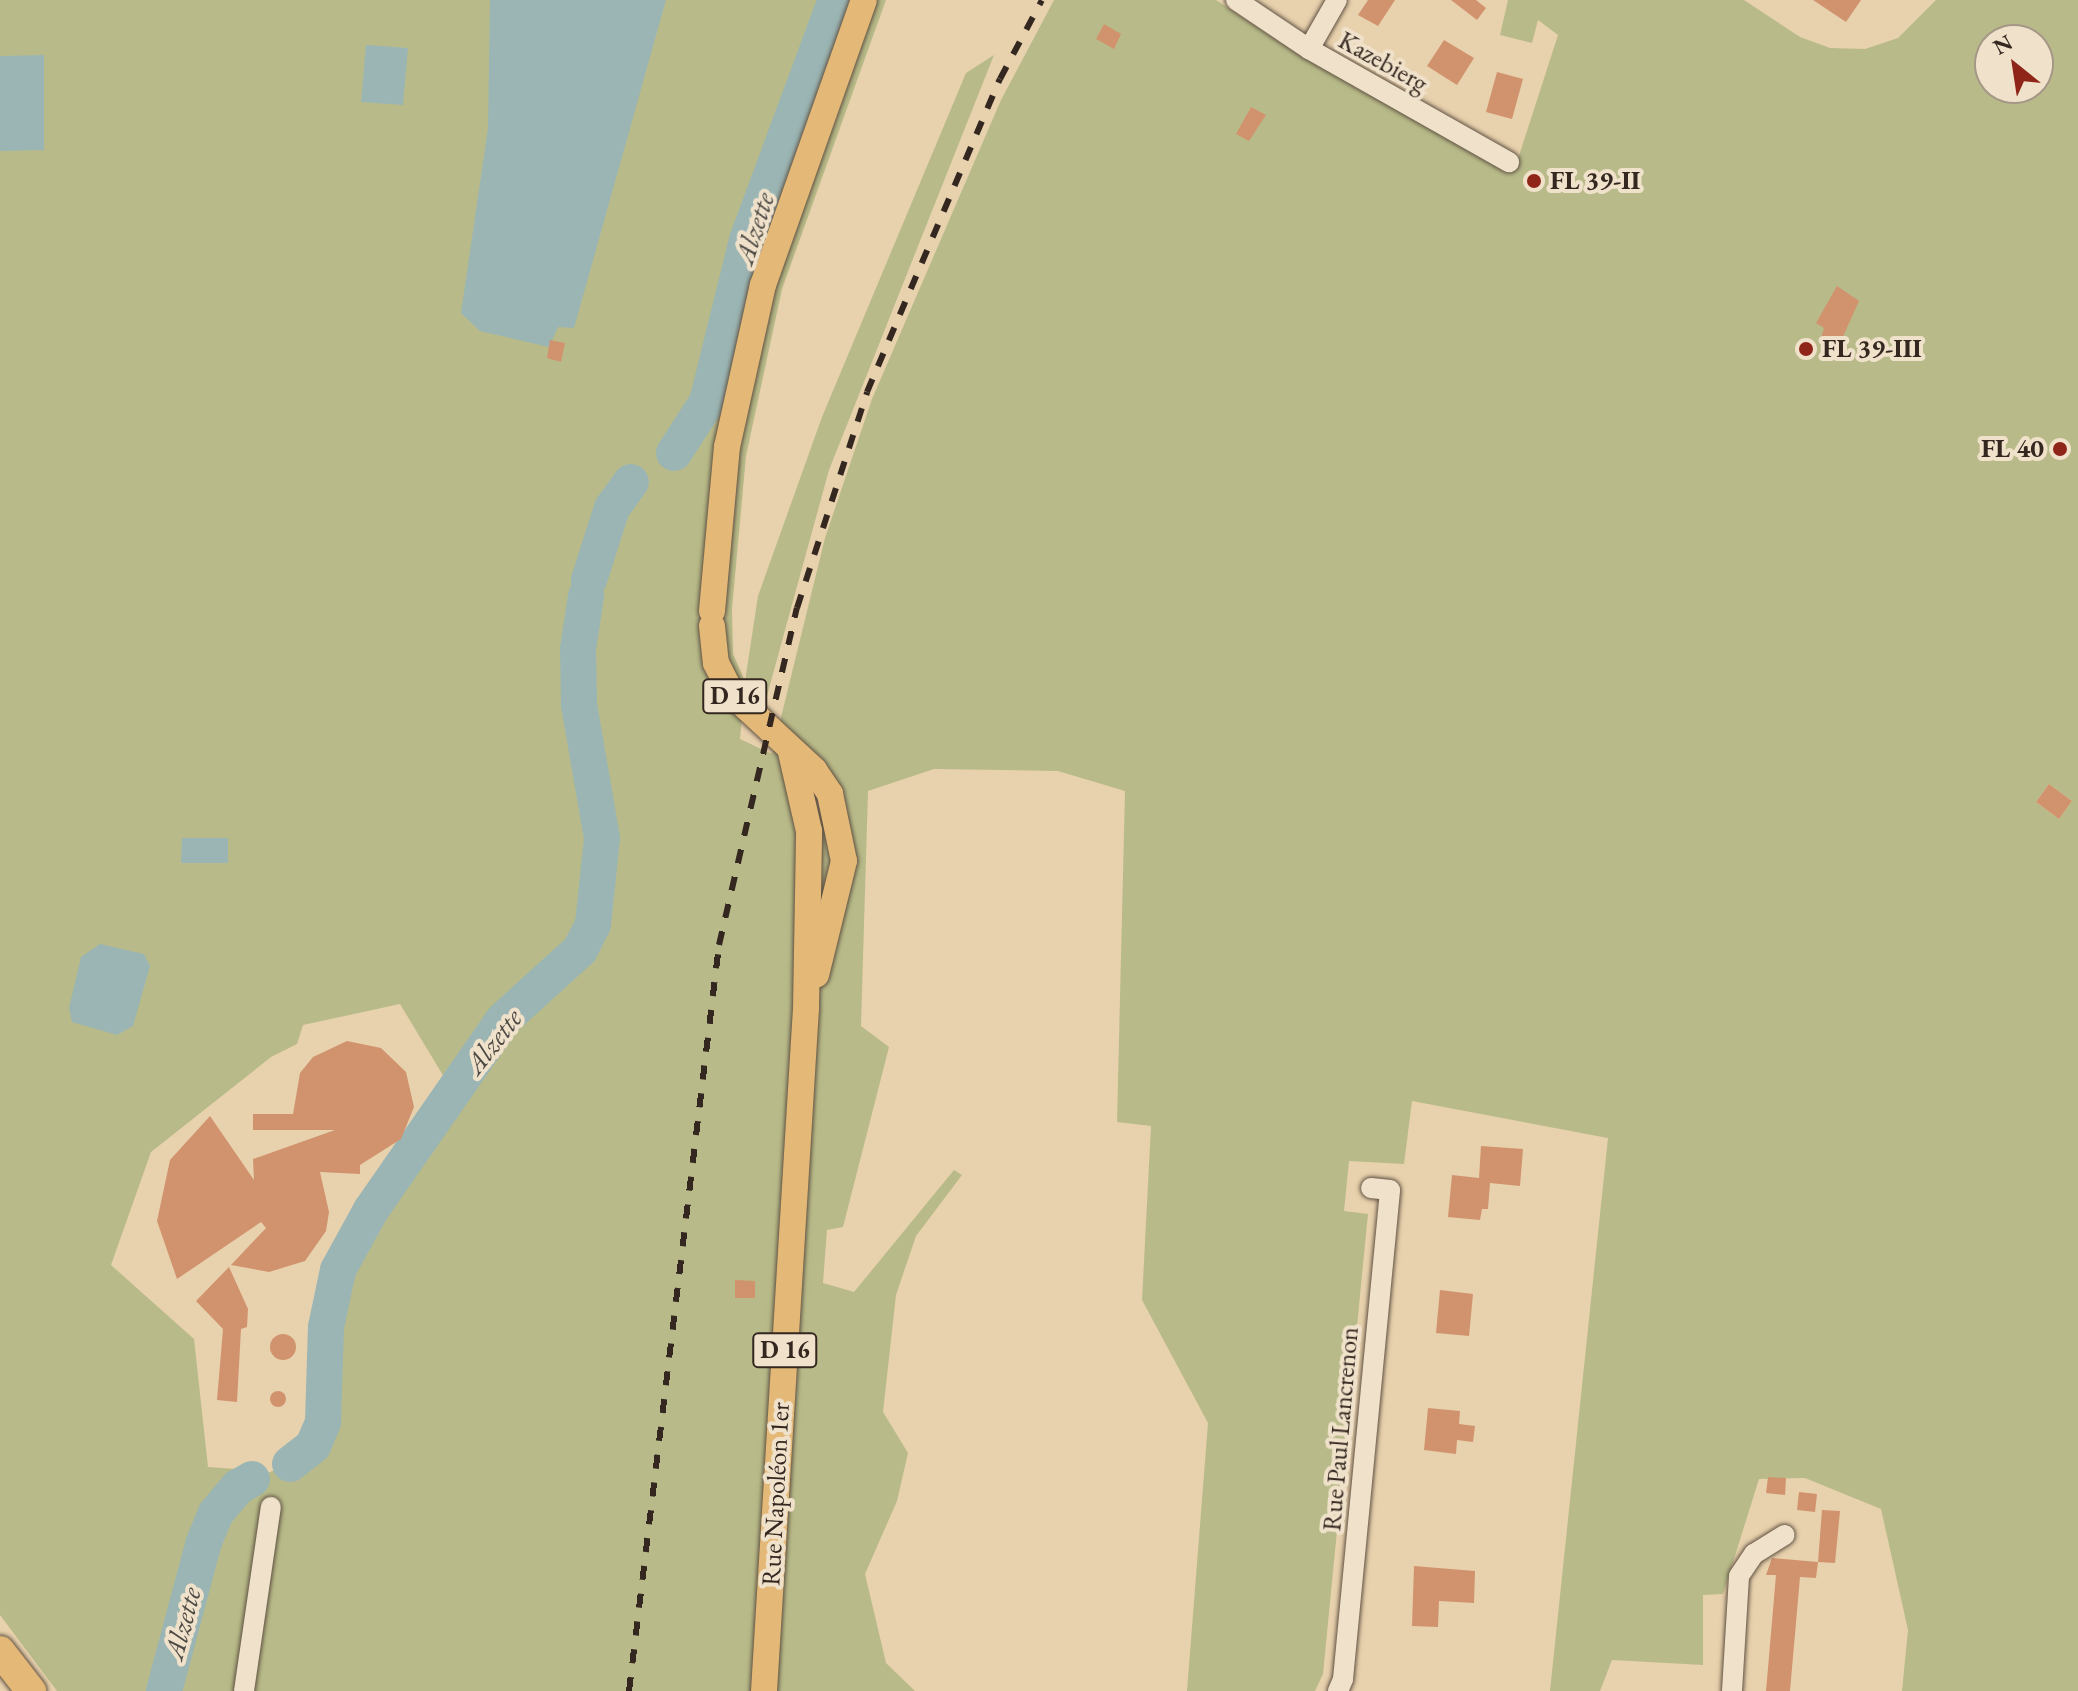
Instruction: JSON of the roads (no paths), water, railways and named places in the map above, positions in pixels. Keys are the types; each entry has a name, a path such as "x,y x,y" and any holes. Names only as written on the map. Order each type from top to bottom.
{"highway":[{"path":"0,1651 31,1691"}],"main road":[{"name":"D 16","path":"806,1009 844,861 830,794 790,748 732,694 716,663 712,619 727,447 763,285 864,0"},
{"name":"D 16","path":"790,748 809,831 806,1009"},
{"name":"Rue Napoléon 1er","path":"764,1691 806,1009"}],"street":[{"name":"Kazebierg","path":"1236,0 1309,49 1509,162"},
{"path":"1309,49 1337,0"},
{"name":"Rue Paul Lancrenon","path":"1338,1691 1343,1679 1390,1190 1371,1188"},
{"path":"244,1691 271,1507"},
{"path":"1732,1691 1739,1576 1754,1554 1785,1535"}],"water":[{"path":"490,0 666,0 574,328 558,327 549,347 480,331 461,313 488,128"},
{"path":"366,45 408,48 403,105 361,102"},
{"path":"44,55 44,150 0,151 0,56"},
{"path":"182,838 228,838 228,863 181,863"},
{"path":"100,944 144,954 150,966 133,1026 117,1035 72,1022 69,1008 81,957"}],"waterway":[{"name":"Alzette","path":"674,453 707,402 747,240 836,0"},
{"name":"Alzette","path":"589,580 612,508 631,482"},
{"name":"Alzette","path":"290,1464 313,1446 323,1422 326,1327 338,1270 371,1210 503,1020 580,950 593,924 602,838 579,705 578,649 586,596"},
{"name":"Alzette","path":"164,1691 204,1542 216,1513 238,1487 252,1479"}],"railway":[{"path":"629,1691 719,945 797,608 867,392 1000,79 1042,0"}],"place":[{"name":"FL 39-II","path":"1534,181"},
{"name":"FL 39-III","path":"1806,349"},
{"name":"FL 40","path":"2060,449"}]}
